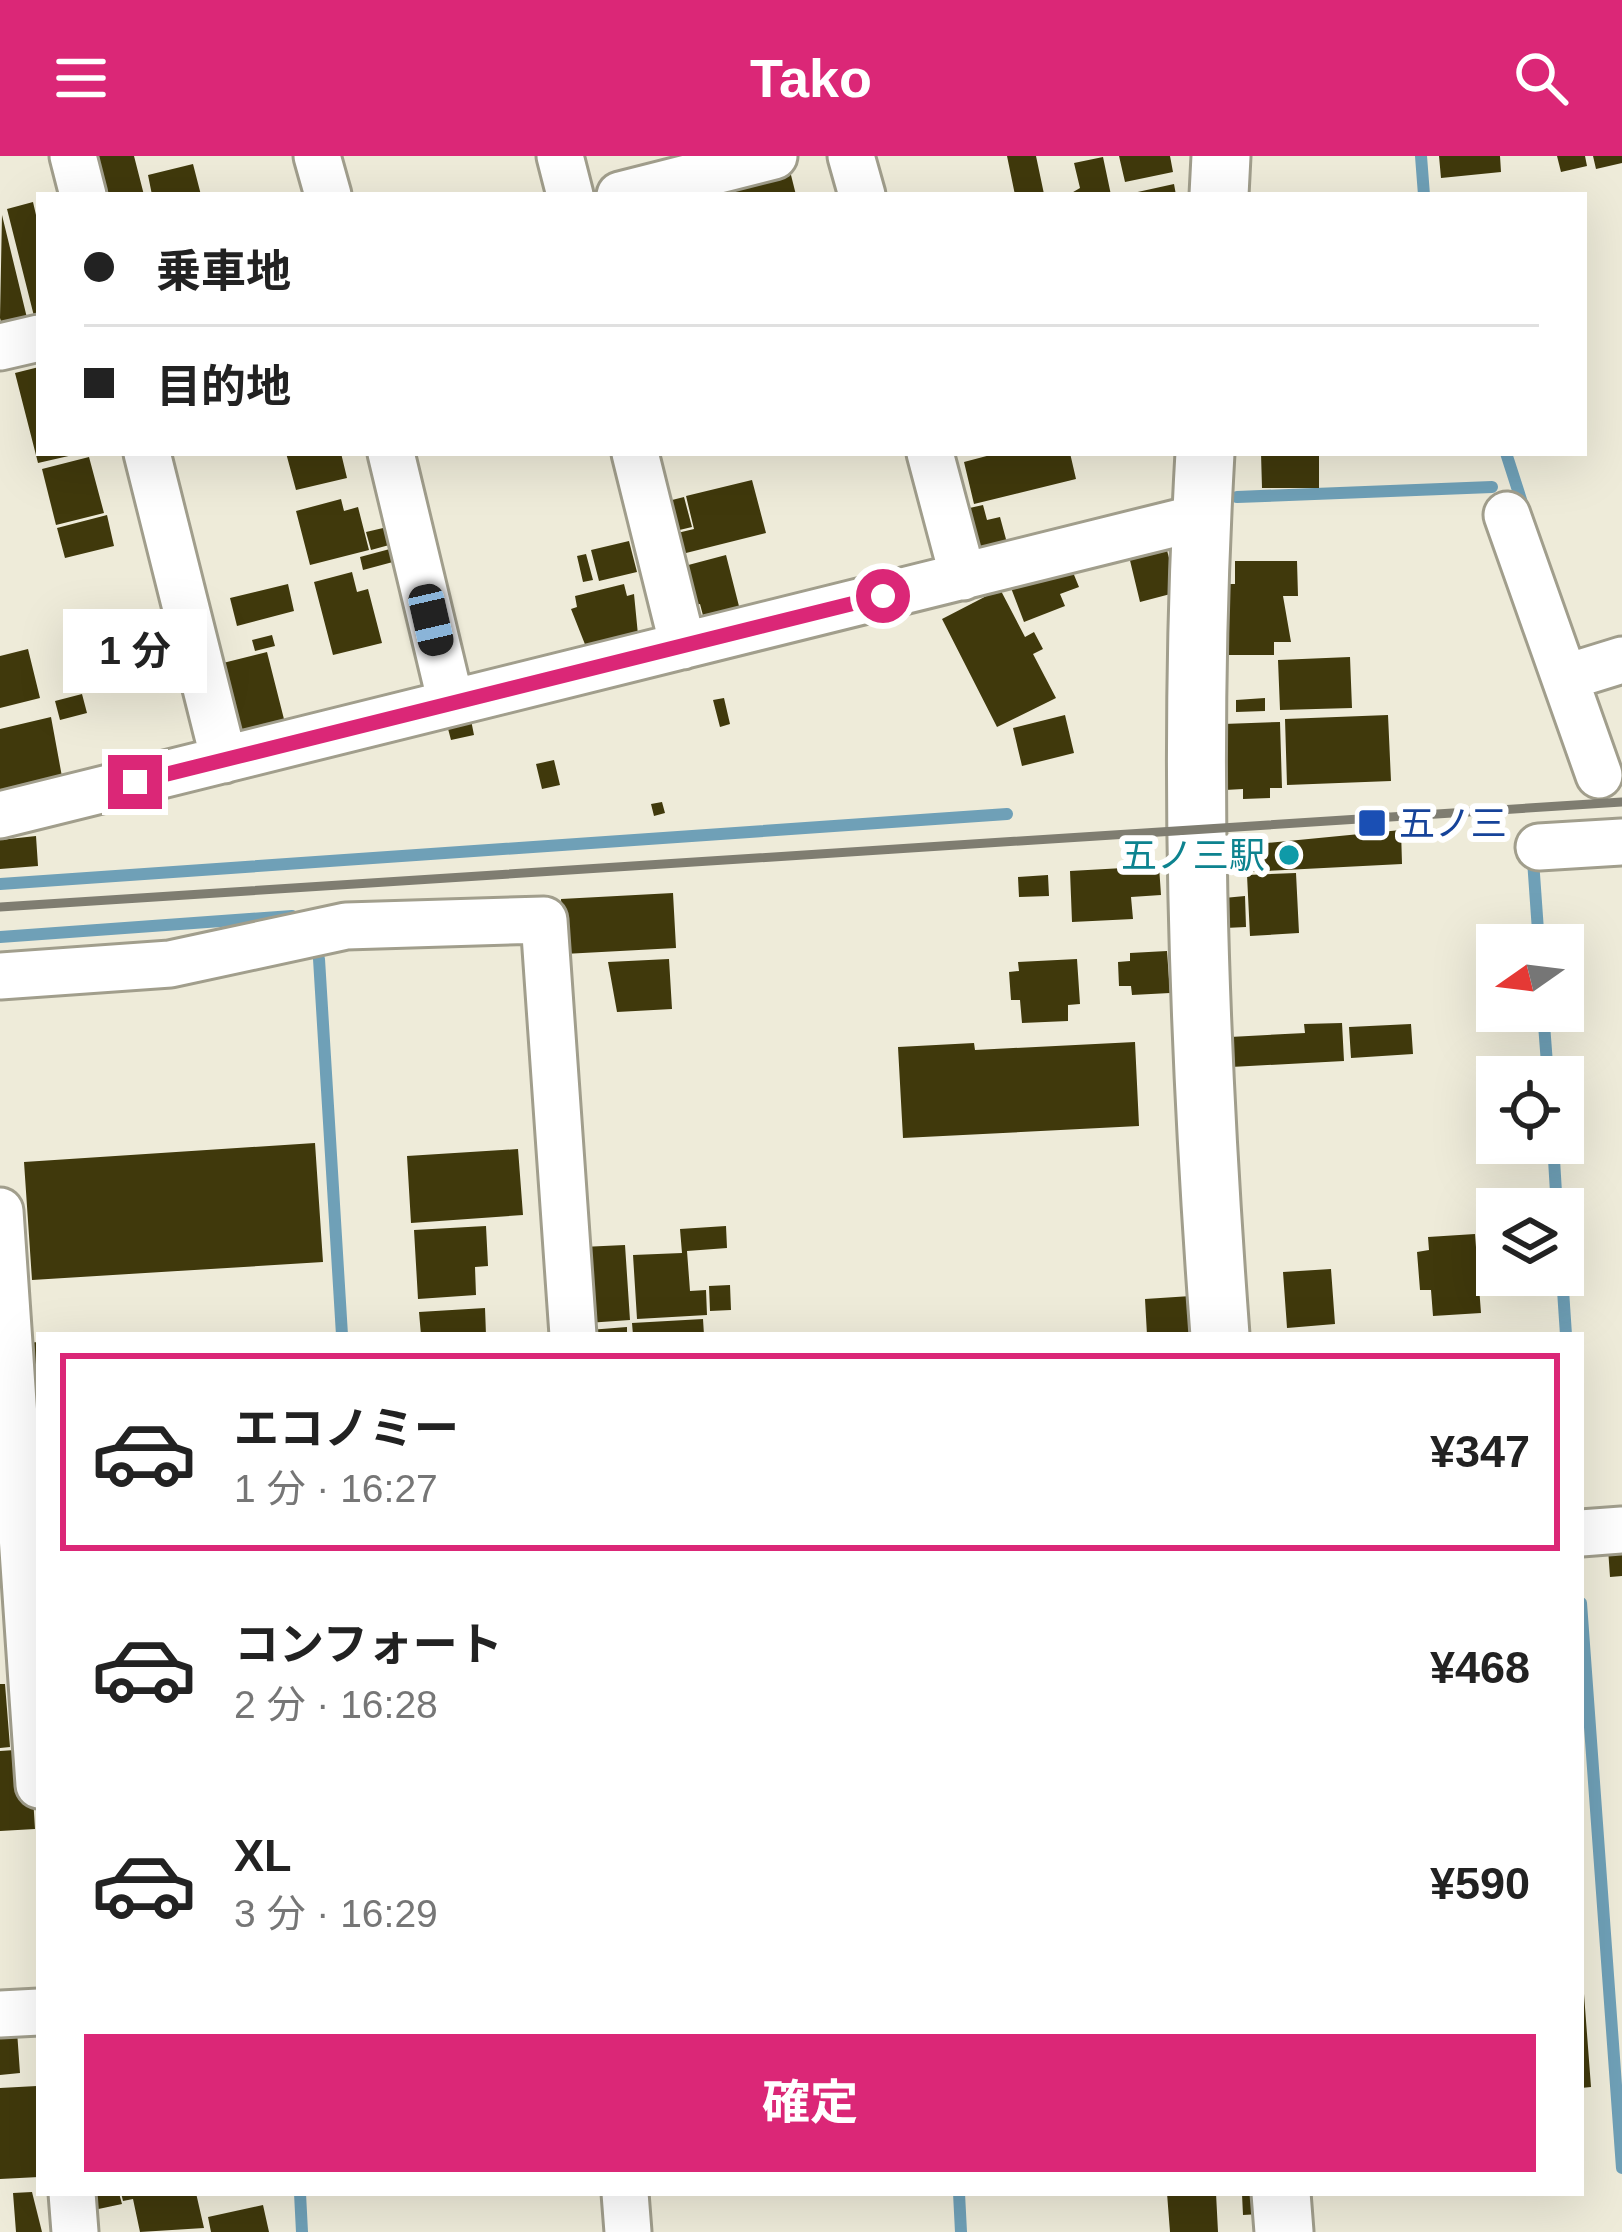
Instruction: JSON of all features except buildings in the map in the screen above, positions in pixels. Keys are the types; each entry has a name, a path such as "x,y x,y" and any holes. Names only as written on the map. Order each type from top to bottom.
{"street":[{"path":"73,156 82,192"},
{"path":"317,156 327,192"},
{"path":"560,156 569,192"},
{"path":"632,192 774,156"},
{"path":"851,156 861,192"},
{"path":"1219,192 1221,156"},
{"path":"0,347 36,339"},
{"path":"149,456 224,760"},
{"path":"392,456 451,703"},
{"path":"636,456 683,646"},
{"path":"931,456 963,577"},
{"path":"1204,456 1196,860 1203,1105 1220,1332"},
{"path":"1508,515 1599,775"},
{"path":"0,815 1201,517"},
{"path":"1567,677 1622,659"},
{"path":"1539,847 1622,842"},
{"path":"0,976 170,964 346,926 544,920 573,1332"},
{"path":"0,1211 22,1641 36,1760"},
{"path":"1584,1533 1622,1530"},
{"path":"0,2014 36,2012"},
{"path":"72,2196 75,2232"},
{"path":"625,2196 628,2232"},
{"path":"1282,2196 1284,2232"}],"waterway":[{"path":"1421,156 1424,192"},
{"path":"1507,456 1524,509"},
{"path":"1237,497 1492,487"},
{"path":"0,884 1007,814"},
{"path":"1533,860 1538,924"},
{"path":"0,937 292,916"},
{"path":"319,959 342,1332"},
{"path":"1545,1032 1546,1056"},
{"path":"1554,1164 1556,1188"},
{"path":"1563,1296 1566,1332"},
{"path":"1584,1644 1622,2168"},
{"path":"300,2196 302,2232"},
{"path":"959,2196 961,2232"}],"railway":[{"path":"0,907 1622,802"}],"place":[{"name":"五ノ三","path":"1372,823"},
{"name":"五ノ三駅","path":"1289,855"}],"route":[{"path":"135,782 883,596"}]}
